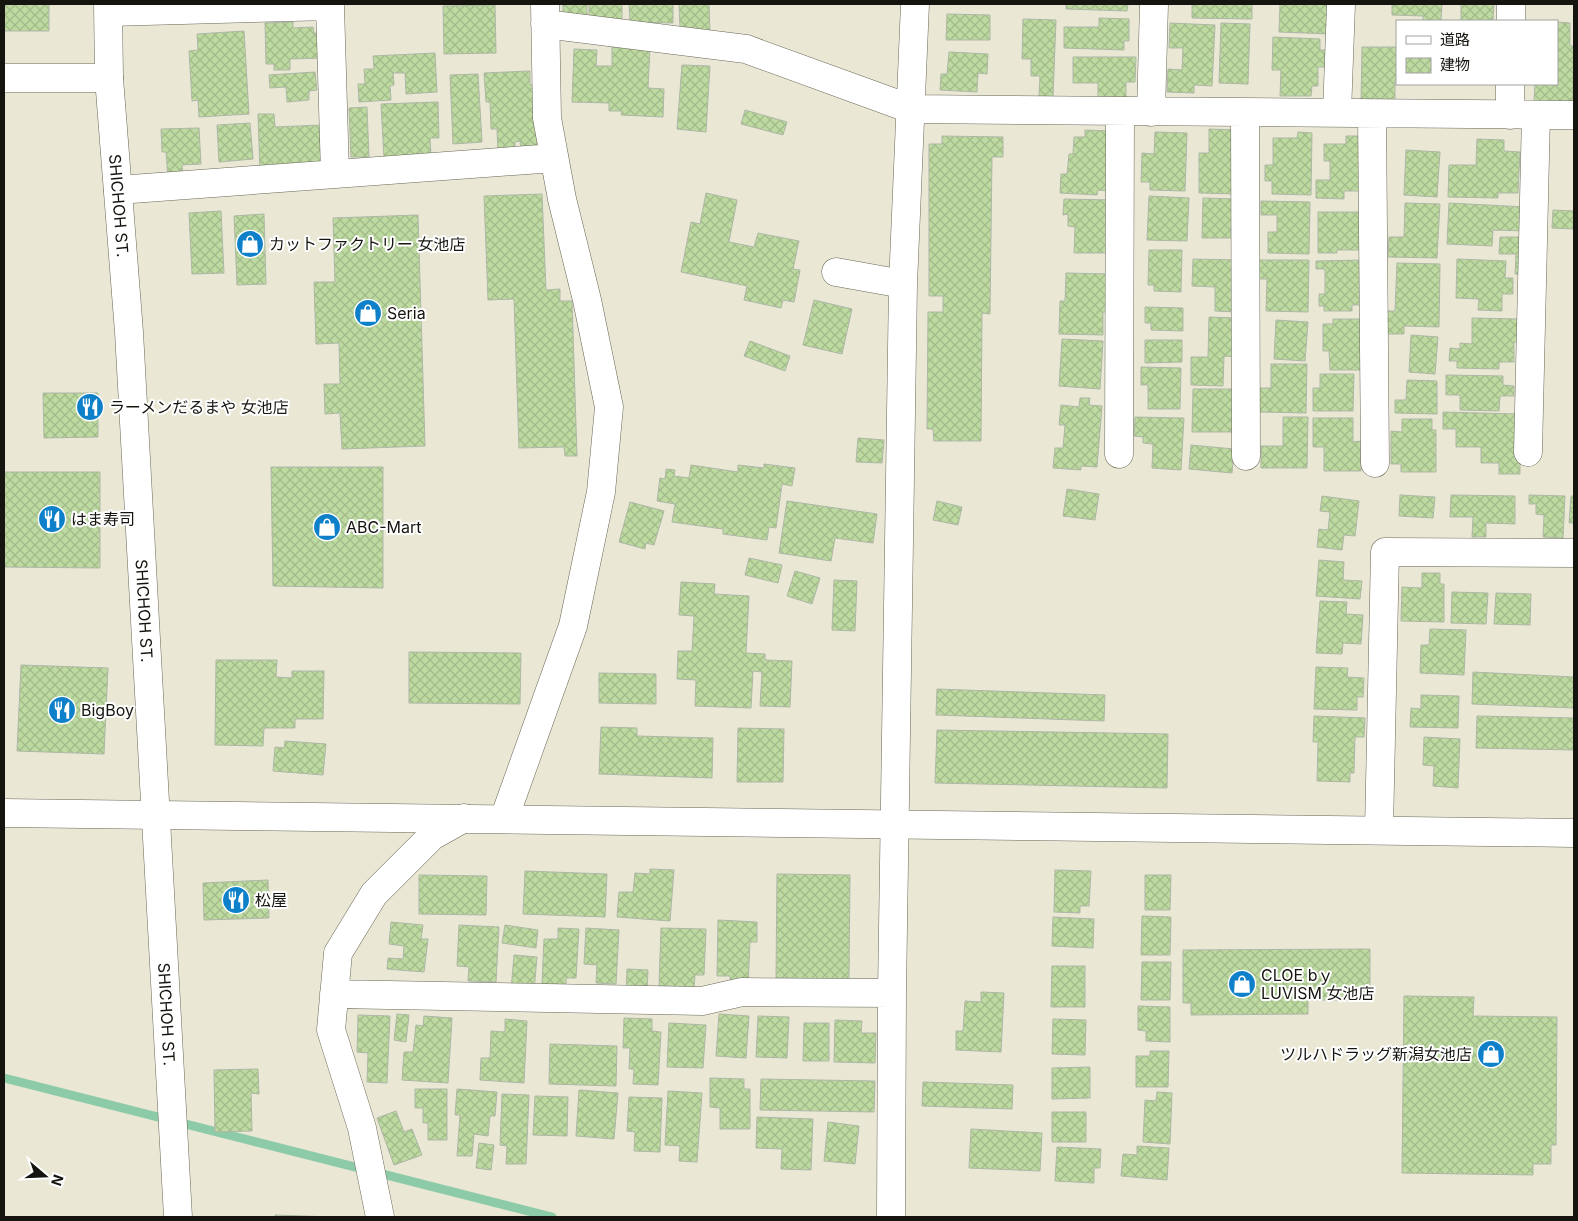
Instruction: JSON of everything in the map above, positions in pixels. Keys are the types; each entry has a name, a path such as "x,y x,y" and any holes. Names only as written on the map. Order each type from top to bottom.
{"street":[{"path":"891,1217 892,993 903,284 915,4"},
{"path":"1151,112 1154,4"},
{"path":"1337,113 1341,4"},
{"path":"1511,4 1511,20"},
{"path":"109,8 330,6 335,174"},
{"name":"SHICHOH ST.","path":"109,8 109,78 129,342 178,1217"},
{"path":"504,819 573,626 600,492 609,407 587,300 562,199 547,118 545,14 746,49 911,109 1574,115"},
{"path":"4,78 109,78"},
{"path":"1510,85 1523,115 1528,452"},
{"path":"1120,111 1120,454"},
{"path":"1245,113 1246,456"},
{"path":"1372,114 1375,463"},
{"path":"118,190 554,158"},
{"path":"836,272 903,284"},
{"path":"1379,830 1385,552 1574,552"},
{"path":"4,813 1574,833"},
{"path":"380,1217 362,1128 331,1030 338,953 374,894 432,836 464,818"},
{"path":"334,994 702,1002 742,992 892,993"}],"building":[{"path":"4,4 49,4 49,31 4,31"},
{"path":"563,4 587,4 587,19 563,19"},
{"path":"589,4 622,4 622,21 589,21"},
{"path":"629,4 673,4 673,23 630,22"},
{"path":"679,4 709,4 710,32 691,32 691,28 680,28"},
{"path":"1066,4 1128,4 1127,11 1066,9"},
{"path":"1192,4 1252,4 1252,19 1192,18"},
{"path":"1280,4 1327,4 1327,8 1332,8 1331,34 1279,32"},
{"path":"1392,4 1442,4 1441,20 1423,20 1423,16 1392,15"},
{"path":"1461,4 1494,4 1493,20 1461,20"},
{"path":"495,5 496,53 444,54 443,6"},
{"path":"947,14 990,15 990,40 946,40"},
{"path":"1099,18 1129,19 1129,41 1124,41 1124,50 1064,48 1064,27 1099,27"},
{"path":"1023,19 1056,20 1053,97 1039,96 1040,76 1031,76 1031,59 1022,59"},
{"path":"293,22 293,28 313,27 314,33 324,33 325,58 290,59 290,70 274,70 274,64 266,64 265,23"},
{"path":"1558,22 1570,23 1570,46 1574,46 1573,102 1534,102 1535,85 1558,85"},
{"path":"1170,23 1215,25 1212,86 1194,85 1194,93 1167,92 1168,69 1182,70 1183,48 1169,48"},
{"path":"1221,23 1250,24 1248,84 1219,83"},
{"path":"244,31 249,114 199,117 198,100 192,101 189,51 198,50 197,34"},
{"path":"1273,37 1320,39 1320,50 1331,50 1330,67 1318,67 1318,86 1312,86 1311,96 1280,96 1281,70 1272,70"},
{"path":"612,47 650,49 648,88 664,89 663,117 621,115 622,111 609,111 609,103 572,102 574,49 597,50 596,66 612,66"},
{"path":"1362,47 1396,47 1395,102 1361,102"},
{"path":"949,52 988,54 987,74 978,73 977,92 940,90 941,74 947,74"},
{"path":"435,53 437,92 406,94 405,73 393,73 394,85 390,86 391,100 359,102 358,84 365,84 364,69 374,69 373,56"},
{"path":"1073,57 1136,57 1135,82 1126,82 1126,98 1098,98 1098,83 1073,83"},
{"path":"682,65 710,66 706,132 677,129"},
{"path":"530,71 530,85 539,84 542,149 521,149 520,141 515,142 515,154 498,155 497,129 491,129 490,102 486,102 484,73"},
{"path":"315,72 317,90 309,91 309,100 287,102 286,87 270,88 269,75"},
{"path":"478,74 482,142 453,144 450,75"},
{"path":"438,102 439,138 430,138 431,156 384,159 381,104"},
{"path":"367,107 369,157 351,157 349,108"},
{"path":"745,110 787,122 783,135 741,124"},
{"path":"258,114 274,114 275,127 321,125 323,167 260,171"},
{"path":"250,123 253,159 219,162 217,125"},
{"path":"199,128 201,164 182,165 183,177 168,178 166,152 162,152 161,129"},
{"path":"1209,129 1239,130 1237,194 1199,193 1199,153 1209,153"},
{"path":"1085,130 1112,131 1108,191 1098,190 1097,195 1060,193 1061,174 1067,174 1069,154 1073,154 1074,137 1085,137"},
{"path":"1155,132 1187,133 1185,191 1150,190 1150,182 1141,182 1142,153 1154,154"},
{"path":"1298,132 1312,133 1311,195 1272,194 1272,181 1265,181 1265,165 1273,165 1273,138 1297,138"},
{"path":"942,136 1003,137 1003,157 992,157 990,314 982,313 981,441 934,441 933,429 927,429 928,312 943,312 943,296 929,296 929,144 942,144"},
{"path":"1346,136 1366,136 1366,191 1344,191 1344,199 1316,198 1316,180 1330,180 1330,161 1324,161 1324,144 1346,144"},
{"path":"1477,139 1504,140 1504,151 1520,152 1518,193 1498,193 1498,198 1448,197 1449,165 1476,165"},
{"path":"1406,150 1440,152 1437,197 1404,195"},
{"path":"706,193 737,200 729,242 754,247 758,233 799,241 793,269 800,270 794,302 783,300 781,308 744,300 747,286 681,272 691,222 700,224"},
{"path":"542,194 546,290 560,289 560,301 572,301 577,456 565,456 564,447 519,448 514,299 488,300 484,196"},
{"path":"1149,196 1189,198 1187,241 1147,240"},
{"path":"1203,198 1237,199 1237,227 1231,226 1231,238 1202,238"},
{"path":"1064,199 1112,200 1111,253 1074,253 1075,227 1068,226 1068,214 1063,215"},
{"path":"1261,201 1310,202 1309,254 1268,253 1268,232 1277,232 1277,215 1261,215"},
{"path":"1405,203 1440,204 1437,258 1388,257 1389,237 1404,237"},
{"path":"1449,203 1526,207 1525,231 1493,230 1492,246 1447,244"},
{"path":"1553,210 1574,211 1574,229 1552,228"},
{"path":"221,211 224,273 192,274 189,213"},
{"path":"1318,212 1364,212 1364,250 1337,250 1337,253 1318,253"},
{"path":"264,214 266,284 237,285 234,216"},
{"name":"Seria","path":"418,215 425,446 342,449 340,413 325,414 324,384 340,384 339,343 316,344 314,282 335,282 333,218"},
{"path":"1500,237 1527,237 1526,275 1515,274 1516,254 1499,254"},
{"path":"1149,250 1182,250 1181,292 1154,291 1154,285 1148,285"},
{"path":"1193,259 1239,260 1238,312 1215,311 1215,287 1192,286"},
{"path":"1457,259 1506,261 1505,278 1513,278 1513,294 1502,294 1502,311 1478,310 1479,299 1456,298"},
{"path":"1259,260 1309,260 1308,312 1266,311 1267,279 1259,279"},
{"path":"1364,260 1363,305 1352,305 1352,311 1324,311 1324,306 1319,306 1319,294 1325,294 1325,269 1316,269 1316,261"},
{"path":"1397,263 1440,264 1439,327 1404,326 1404,334 1385,334 1386,311 1395,311"},
{"path":"1066,273 1110,274 1109,312 1103,312 1103,335 1059,334 1060,301 1065,301"},
{"path":"814,300 852,309 842,354 803,345"},
{"path":"1145,307 1183,308 1183,331 1151,330 1151,323 1145,323"},
{"path":"1209,317 1237,318 1236,357 1224,356 1223,386 1191,385 1191,357 1208,357"},
{"path":"1472,318 1519,319 1519,342 1514,342 1514,362 1499,362 1499,369 1457,368 1457,361 1449,361 1450,348 1460,349 1460,343 1472,344"},
{"path":"1333,319 1362,319 1362,370 1330,370 1329,351 1323,351 1323,324 1333,324"},
{"path":"1276,320 1308,322 1305,361 1274,359"},
{"path":"1411,335 1438,337 1435,374 1409,372"},
{"path":"1062,339 1103,341 1100,389 1059,386"},
{"path":"1145,340 1182,340 1182,362 1145,363"},
{"path":"750,341 790,356 785,371 744,356"},
{"path":"1271,364 1307,364 1306,413 1259,412 1259,388 1271,388"},
{"path":"1141,367 1181,368 1180,409 1148,409 1148,385 1141,385"},
{"path":"1320,374 1354,374 1353,411 1313,411 1313,388 1320,388"},
{"path":"1446,375 1503,376 1503,385 1514,386 1514,396 1500,396 1499,411 1460,410 1460,395 1446,395"},
{"path":"1407,380 1437,381 1437,414 1395,413 1395,400 1406,400"},
{"path":"1193,389 1234,389 1233,432 1192,432"},
{"path":"43,393 98,393 98,437 44,438"},
{"path":"1080,398 1090,398 1089,405 1102,406 1097,467 1081,466 1081,470 1053,468 1055,448 1063,448 1065,425 1059,425 1061,405 1079,407"},
{"path":"1443,412 1516,414 1515,457 1520,457 1520,474 1499,474 1499,463 1481,463 1481,447 1456,447 1456,429 1443,429"},
{"path":"1135,417 1184,418 1181,470 1152,468 1153,444 1143,443 1143,437 1134,436"},
{"path":"1283,417 1308,417 1307,468 1261,468 1261,446 1283,446"},
{"path":"1313,418 1353,418 1353,442 1361,441 1361,471 1324,471 1324,447 1313,447"},
{"path":"1402,419 1432,419 1432,430 1436,430 1436,472 1401,472 1401,464 1391,464 1391,431 1402,432"},
{"path":"858,438 884,440 882,463 856,462"},
{"path":"1191,445 1234,449 1232,473 1189,469"},
{"path":"764,464 795,468 792,486 782,484 776,528 769,527 767,540 723,534 723,529 672,522 675,504 657,501 660,478 665,479 666,469 675,470 674,476 689,478 691,465 738,472 738,465 764,468"},
{"name":"ABC-Mart","path":"271,467 383,467 383,588 273,586"},
{"name":"はま寿司","path":"4,472 100,472 100,568 4,567"},
{"path":"1067,489 1099,494 1095,520 1063,516"},
{"path":"1400,495 1435,497 1433,518 1399,516"},
{"path":"1451,495 1515,496 1515,524 1486,523 1486,537 1472,537 1473,517 1450,517"},
{"path":"1529,495 1565,496 1563,538 1543,537 1544,515 1536,514 1536,504 1529,504"},
{"path":"1322,496 1359,501 1355,536 1344,535 1342,550 1317,547 1319,529 1328,530 1330,512 1320,511"},
{"path":"1571,496 1574,496 1574,523 1569,523"},
{"path":"787,501 877,514 873,543 835,538 831,561 779,553"},
{"path":"937,501 962,507 958,525 933,520"},
{"path":"630,502 664,511 654,545 646,543 645,549 619,542"},
{"path":"749,558 782,565 778,583 745,575"},
{"path":"1319,560 1344,562 1343,580 1362,581 1360,599 1316,596"},
{"path":"795,571 820,578 812,604 787,596"},
{"path":"1422,573 1440,573 1440,584 1444,584 1444,622 1401,621 1402,587 1422,588"},
{"path":"834,580 857,581 855,631 832,630"},
{"path":"681,582 715,584 714,594 749,596 746,653 765,654 765,660 792,661 790,707 760,706 762,672 753,671 751,708 695,706 696,680 677,679 678,651 692,651 694,616 679,615"},
{"path":"1452,592 1488,593 1486,624 1451,623"},
{"path":"1496,593 1531,594 1530,625 1494,624"},
{"path":"1320,601 1347,602 1346,614 1363,615 1361,644 1343,643 1342,654 1316,653"},
{"path":"1430,629 1466,630 1464,675 1420,673 1421,645 1429,645"},
{"path":"409,652 521,653 520,704 409,703"},
{"path":"216,660 277,660 276,677 292,678 292,671 324,671 323,719 295,719 295,728 264,728 263,746 215,745"},
{"name":"BigBoy","path":"21,665 108,668 104,754 17,751"},
{"path":"1316,667 1348,668 1347,677 1364,678 1363,697 1357,697 1357,710 1314,709"},
{"path":"1473,672 1574,677 1574,708 1472,704"},
{"path":"599,673 656,674 656,704 599,703"},
{"path":"937,689 1105,695 1104,721 936,715"},
{"path":"1421,695 1459,696 1458,728 1410,727 1411,708 1421,709"},
{"path":"1314,716 1365,718 1364,737 1355,737 1354,773 1350,773 1350,782 1317,781 1318,742 1313,742"},
{"path":"1477,716 1574,718 1574,750 1476,748"},
{"path":"601,727 637,728 637,736 713,738 712,778 599,774"},
{"path":"738,728 784,729 783,782 737,782"},
{"path":"937,730 1168,734 1167,788 935,783"},
{"path":"1424,737 1460,739 1458,788 1433,786 1434,766 1423,765"},
{"path":"285,741 326,744 323,775 273,771 275,747 284,748"},
{"path":"650,869 674,870 670,921 617,917 619,892 633,892 635,873 650,874"},
{"path":"1055,870 1091,871 1089,906 1080,906 1080,913 1054,912"},
{"path":"525,871 607,874 605,917 523,914"},
{"path":"777,874 850,875 849,979 776,978"},
{"path":"419,875 487,876 486,915 419,914"},
{"path":"1145,875 1171,875 1170,910 1145,910"},
{"name":"松屋","path":"268,880 269,918 204,920 203,883"},
{"path":"1142,916 1171,917 1170,955 1141,955"},
{"path":"1053,917 1094,919 1093,948 1052,946"},
{"path":"718,920 757,922 757,942 750,942 748,987 730,986 730,976 717,976"},
{"path":"391,922 423,925 421,939 428,939 424,972 387,969 388,958 403,959 404,946 389,944"},
{"path":"459,925 499,927 496,982 468,981 469,967 457,966"},
{"path":"505,925 538,930 536,948 502,943"},
{"path":"558,928 579,929 576,978 566,978 566,985 542,984 544,939 558,939"},
{"path":"586,928 619,930 616,984 596,983 597,965 584,964"},
{"path":"661,928 706,929 704,975 695,975 694,987 659,986"},
{"path":"1370,949 1370,1000 1308,1000 1308,1014 1191,1015 1191,1003 1183,1003 1183,950"},
{"path":"514,955 537,957 534,991 511,990"},
{"path":"1142,962 1171,962 1170,1000 1141,1000"},
{"path":"1052,966 1085,966 1085,1007 1051,1007"},
{"path":"627,969 648,970 647,993 626,992"},
{"path":"981,992 1004,993 1001,1052 956,1050 956,1031 963,1031 965,1001 981,1002"},
{"path":"1404,996 1474,997 1473,1016 1557,1017 1556,1145 1551,1145 1551,1164 1533,1164 1533,1175 1402,1173"},
{"path":"1138,1006 1170,1007 1170,1042 1146,1041 1146,1031 1138,1030"},
{"path":"397,1014 409,1015 406,1042 394,1040"},
{"path":"719,1014 749,1016 746,1058 716,1056"},
{"path":"358,1015 390,1016 387,1083 367,1082 368,1053 357,1052"},
{"path":"424,1016 452,1018 448,1083 402,1080 404,1052 413,1052 416,1025 423,1026"},
{"path":"758,1016 789,1017 787,1058 756,1057"},
{"path":"624,1018 652,1019 652,1031 661,1032 658,1085 633,1084 634,1069 629,1069 630,1048 623,1048"},
{"path":"505,1019 527,1021 524,1083 480,1080 481,1058 490,1058 491,1031 505,1032"},
{"path":"1053,1019 1086,1020 1085,1055 1052,1054"},
{"path":"835,1020 862,1021 861,1033 876,1033 875,1063 834,1062"},
{"path":"669,1023 706,1025 703,1068 667,1067"},
{"path":"804,1023 829,1023 829,1061 803,1061"},
{"path":"550,1044 617,1046 616,1086 549,1084"},
{"path":"1150,1051 1169,1051 1168,1087 1136,1087 1136,1056 1150,1056"},
{"path":"1090,1067 1090,1098 1052,1099 1052,1068"},
{"path":"258,1069 259,1094 251,1093 252,1131 215,1132 214,1070"},
{"path":"710,1078 744,1079 744,1089 750,1089 750,1129 720,1129 720,1108 710,1107"},
{"path":"761,1079 875,1081 874,1112 760,1110"},
{"path":"923,1082 1013,1085 1012,1109 922,1106"},
{"path":"415,1089 447,1089 447,1140 428,1140 428,1123 423,1123 423,1108 415,1108"},
{"path":"457,1089 497,1092 495,1116 490,1116 488,1136 474,1134 472,1156 457,1156 460,1115 455,1115"},
{"path":"579,1090 618,1093 614,1139 576,1136"},
{"path":"668,1091 702,1093 697,1162 679,1161 680,1146 665,1145"},
{"path":"1157,1092 1172,1093 1170,1144 1143,1142 1145,1100 1156,1101"},
{"path":"502,1094 529,1095 526,1164 506,1164 507,1146 500,1145"},
{"path":"535,1096 568,1097 567,1136 533,1135"},
{"path":"629,1097 662,1098 660,1152 634,1151 635,1132 627,1131"},
{"path":"396,1111 404,1132 412,1129 422,1155 394,1165 377,1118"},
{"path":"1052,1112 1086,1112 1086,1142 1052,1142"},
{"path":"757,1117 813,1119 811,1170 781,1169 782,1149 756,1148"},
{"path":"828,1122 859,1126 855,1164 824,1161"},
{"path":"971,1129 1042,1133 1040,1171 969,1168"},
{"path":"479,1143 494,1145 491,1170 476,1168"},
{"path":"1137,1146 1169,1148 1167,1180 1121,1176 1123,1154 1137,1155"},
{"path":"1057,1147 1101,1149 1100,1168 1094,1168 1094,1183 1055,1181"},
{"path":"275,1215 333,1217 275,1217"}],"waterway":[{"path":"4,1078 552,1217"}],"place":[{"name":"カットファクトリー 女池店","path":"250,244"},
{"name":"Seria","path":"368,313"},
{"name":"ラーメンだるまや 女池店","path":"90,407"},
{"name":"はま寿司","path":"52,519"},
{"name":"ABC-Mart","path":"327,527"},
{"name":"BigBoy","path":"62,710"},
{"name":"松屋","path":"236,900"},
{"name":"CLOE bｙ LUVISM 女池店","path":"1242,984"},
{"name":"ツルハドラッグ新潟女池店","path":"1491,1054"}]}
